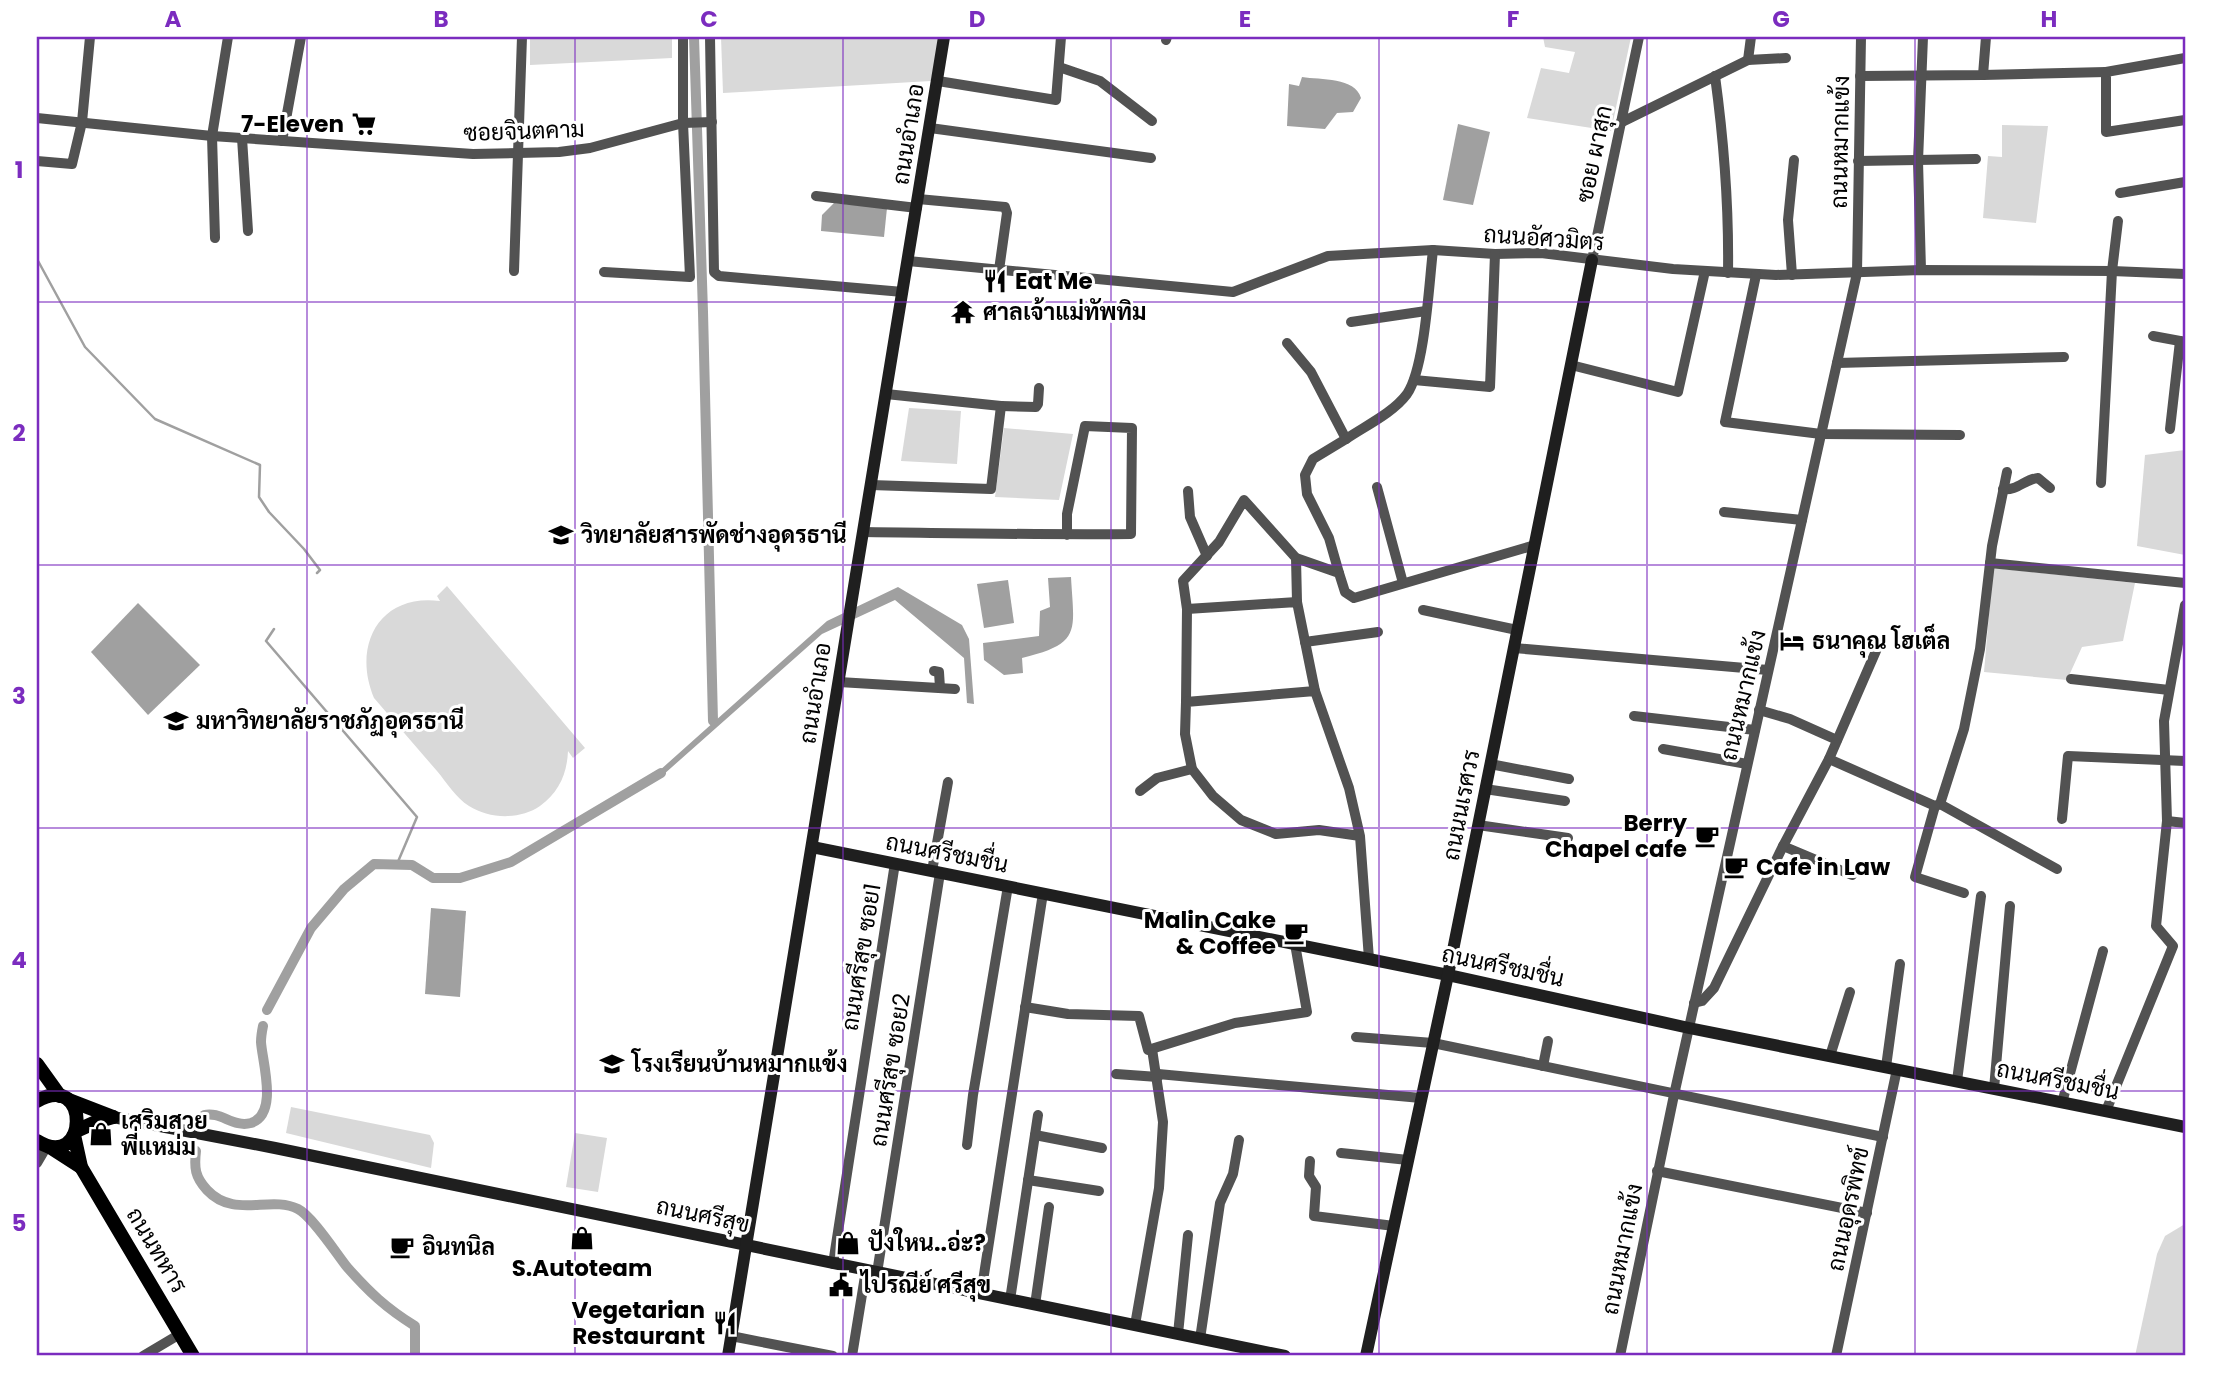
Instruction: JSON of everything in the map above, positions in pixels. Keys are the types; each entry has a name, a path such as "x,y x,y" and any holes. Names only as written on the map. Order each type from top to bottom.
{"main road":[{"path":"37,1064 64,1098"},
{"path":"37,1101 44,1097 64,1098 113,1117"},
{"name":"ถนนทหาร","path":"64,1098 76,1111 75,1133 81,1167 193,1356"},
{"path":"45,1145 64,1144 75,1133 113,1117"},
{"name":"ถนนทหาร","path":"45,1145 81,1167"}],"street":[{"path":"37,161 72,164 82,122 90,37"},
{"path":"215,238 212,136 228,37"},
{"path":"282,141 301,37"},
{"path":"514,271 522,37"},
{"path":"604,272 690,277 683,37"},
{"path":"710,37 707,122 714,272 719,276 903,292"},
{"name":"ถนนอำเภอ","path":"728,1356 944,37"},
{"path":"938,81 1056,100 1061,37"},
{"name":"ซอย ผาสุก","path":"1592,260 1639,37"},
{"path":"1748,61 1751,37"},
{"name":"ถนนหมากแข้ง","path":"1620,1356 1657,1171 1857,273 1861,37"},
{"path":"1921,270 1918,161 1923,37"},
{"path":"1983,75 1986,37"},
{"path":"1620,123 1748,61 1786,58"},
{"path":"1860,75 2106,72 2185,58"},
{"path":"1059,67 1100,81 1152,121"},
{"path":"2106,72 2106,132 2185,120"},
{"path":"1715,76 1726,163 1729,212 1728,272"},
{"name":"ซอยจินตคาม","path":"37,118 212,136 473,154 559,152 590,148 686,122 707,122"},
{"path":"930,128 1151,158"},
{"path":"242,138 248,231"},
{"path":"1858,161 1976,159"},
{"path":"1792,275 1788,220 1794,160"},
{"path":"2120,193 2185,182"},
{"path":"816,196 917,204 1005,207 1007,213 999,270"},
{"path":"2102,483 2112,271 2118,221"},
{"path":"1433,250 1417,374 1414,380 1406,395 1380,417 1313,459 1305,475 1307,494 1329,538 1345,592 1354,598 1535,545"},
{"name":"ถนนอัศวมิตร","path":"908,261 1233,292 1328,256 1433,250 1495,254 1541,253 1756,275 1921,270 2112,271 2185,275"},
{"path":"1414,380 1490,387 1495,254"},
{"name":"ถนนนเรศวร","path":"1366,1356 1448,975 1592,260"},
{"path":"1571,365 1678,392 1705,271"},
{"path":"1756,275 1725,422 1821,434 1960,435"},
{"path":"1350,323 1426,311"},
{"path":"2153,336 2183,341 2170,429"},
{"path":"1287,343 1311,372 1346,439"},
{"path":"1837,363 2064,358"},
{"path":"886,394 1036,407 1039,388"},
{"path":"871,485 991,489 1001,406"},
{"path":"863,532 1067,534 1131,534 1132,428 1084,426 1067,514 1067,534"},
{"path":"1964,893 1915,877 1964,729 1980,649 1990,563 2007,472"},
{"path":"2003,489 2012,489 2038,478 2050,488"},
{"path":"1377,487 1404,583"},
{"path":"1188,491 1190,517 1207,556"},
{"path":"1339,573 1296,558 1244,500 1219,542 1184,582 1187,609 1185,734 1192,769 1213,796 1241,820 1276,834 1320,830 1360,836"},
{"path":"1724,512 1802,520"},
{"path":"1296,558 1297,602 1315,691 1349,788 1360,836 1369,960"},
{"path":"1990,563 2185,583"},
{"path":"1187,609 1297,602"},
{"path":"2106,1111 2173,946 2156,926 2167,821 2164,721 2169,690 2180,669 2185,605"},
{"path":"1423,610 1517,630"},
{"path":"1305,642 1378,632"},
{"path":"1694,1003 1702,1001 1714,988 1829,759 1879,644"},
{"path":"1514,648 1768,670"},
{"path":"934,671 941,676 940,688"},
{"path":"2071,679 2169,690"},
{"path":"839,682 955,689"},
{"path":"1186,702 1315,691"},
{"path":"1759,710 1790,719 1837,740"},
{"path":"1634,716 1755,730"},
{"path":"1663,749 1747,764"},
{"path":"2062,819 2068,756 2185,761"},
{"path":"1829,759 1938,805 2057,869"},
{"path":"1490,764 1569,779"},
{"path":"1140,791 1157,778 1192,769"},
{"name":"ถนนศรีสุข ซอย2","path":"852,1356 872,1271 948,782"},
{"path":"1485,789 1565,802"},
{"path":"2167,821 2185,823"},
{"path":"1478,825 1568,838"},
{"path":"1783,846 1852,875"},
{"name":"ถนนศรีชมชื่น","path":"812,847 1448,975 1689,1028 2185,1127"},
{"name":"ถนนศรีสุข ซอย1","path":"833,1264 895,863"},
{"path":"967,1145 1008,886"},
{"path":"981,1294 1043,893"},
{"path":"1957,1082 1982,896"},
{"path":"1994,1089 2010,906"},
{"path":"1025,1007 1068,1014 1139,1016 1148,1050 1235,1023 1307,1012 1295,944"},
{"path":"2062,1102 2103,951"},
{"name":"ถนนอุดรพิทข์","path":"1836,1356 1883,1137 1892,1068 1900,964"},
{"path":"1830,1056 1850,992"},
{"path":"1356,1037 1433,1043 1883,1137"},
{"path":"1543,1066 1548,1041"},
{"path":"1135,1325 1159,1188 1163,1122 1152,1049"},
{"path":"1116,1074 1158,1075 1421,1098"},
{"path":"1010,1300 1038,1115"},
{"name":"ถนนศรีสุข","path":"113,1117 1284,1356"},
{"path":"1035,1135 1102,1149"},
{"path":"1200,1339 1220,1203 1233,1174 1239,1140"},
{"path":"37,1163 45,1145"},
{"path":"1341,1153 1408,1160"},
{"path":"1310,1161 1309,1176 1316,1187 1314,1216 1394,1226"},
{"path":"1657,1171 1867,1213"},
{"path":"1028,1180 1099,1191"},
{"path":"1035,1305 1049,1207"},
{"path":"1178,1335 1188,1235"},
{"path":"143,1356 180,1334"},
{"path":"731,1336 795,1352 833,1356"}],"shaded area":[{"path":"530,37 672,37 672,58 530,65"},
{"path":"721,37 939,37 931,81 723,93"},
{"path":"1543,37 1631,37 1611,131 1527,118 1541,68 1569,73 1575,52 1545,47"},
{"path":"1302,77 1345,83 1358,91 1361,98 1353,112 1337,113 1325,129 1287,126 1289,84 1299,86"},
{"path":"1458,124 1490,132 1473,205 1443,200"},
{"path":"2002,125 2048,126 2036,223 1983,218 1988,156 2002,157"},
{"path":"834,203 887,208 884,237 821,231 822,215"},
{"path":"909,408 961,411 957,464 901,461"},
{"path":"1004,428 1073,434 1059,500 995,497"},
{"path":"2185,450 2185,555 2137,546 2145,455"},
{"path":"1993,568 2135,583 2123,641 2082,647 2067,680 1984,672"},
{"path":"1071,577 1073,623 1065,640 1055,647 1022,658 1023,673 1004,675 984,660 983,643 1039,636 1040,611 1050,607 1048,578"},
{"path":"1008,580 1014,623 984,628 977,584"},
{"path":"447,586 585,748 573,758 568,751 564,775 557,789 547,801 532,811 514,816 495,815 464,803 374,698 366,660 369,642 376,627 387,614 401,605 419,601 440,601 437,596"},
{"path":"898,587 962,625 969,639 974,704 967,703 964,658 895,600 822,634 663,775 659,771 827,621"},
{"path":"138,603 200,665 148,715 91,652"},
{"path":"431,908 466,911 460,997 425,994"},
{"path":"291,1107 430,1135 434,1143 431,1168 286,1133"},
{"path":"575,1133 607,1138 598,1192 566,1187"},
{"path":"2185,1224 2185,1356 2135,1356 2157,1254 2165,1236"}],"waterway":[{"path":"694,37 713,721"},
{"path":"37,259 85,347 155,419 260,465 259,497 269,512 304,549 320,570 317,573"},
{"path":"274,629 266,641 417,817 397,864"},
{"path":"267,1010 311,928 344,889 374,864 412,865 433,878 460,878 511,862 661,773"},
{"path":"201,1124 204,1115 210,1114 245,1124 260,1118 267,1098 261,1042 263,1026"},
{"path":"196,1151 195,1167 200,1181 218,1199 240,1205 287,1205 304,1213 363,1284 415,1326 415,1356"}],"place":[{"name":"7-Eleven","path":"364,124"},
{"name":"Eat Me","path":"995,281"},
{"name":"ศาลเจ้าแม่ทัพทิม","path":"963,312"},
{"name":"วิทยาลัยสารพัดช่างอุดรธานี","path":"561,535"},
{"name":"ธนาคุณ โฮเต็ล","path":"1792,641"},
{"name":"มหาวิทยาลัยราชภัฏอุดรธานี","path":"176,721"},
{"name":"Berry Chapel cafe","path":"1707,836"},
{"name":"Cafe in Law","path":"1736,867"},
{"name":"Malin Cake & Coffee","path":"1296,933"},
{"name":"โรงเรียนบ้านหมากแข้ง","path":"612,1064"},
{"name":"เสริมสวย พี่แหม่ม","path":"101,1134"},
{"name":"S.Autoteam","path":"582,1238"},
{"name":"ปังใหน..อ่ะ?","path":"848,1243"},
{"name":"อินทนิล","path":"402,1247"},
{"name":"ไปรณีย์ ศรีสุข","path":"841,1285"},
{"name":"Vegetarian Restaurant","path":"725,1323"}]}
